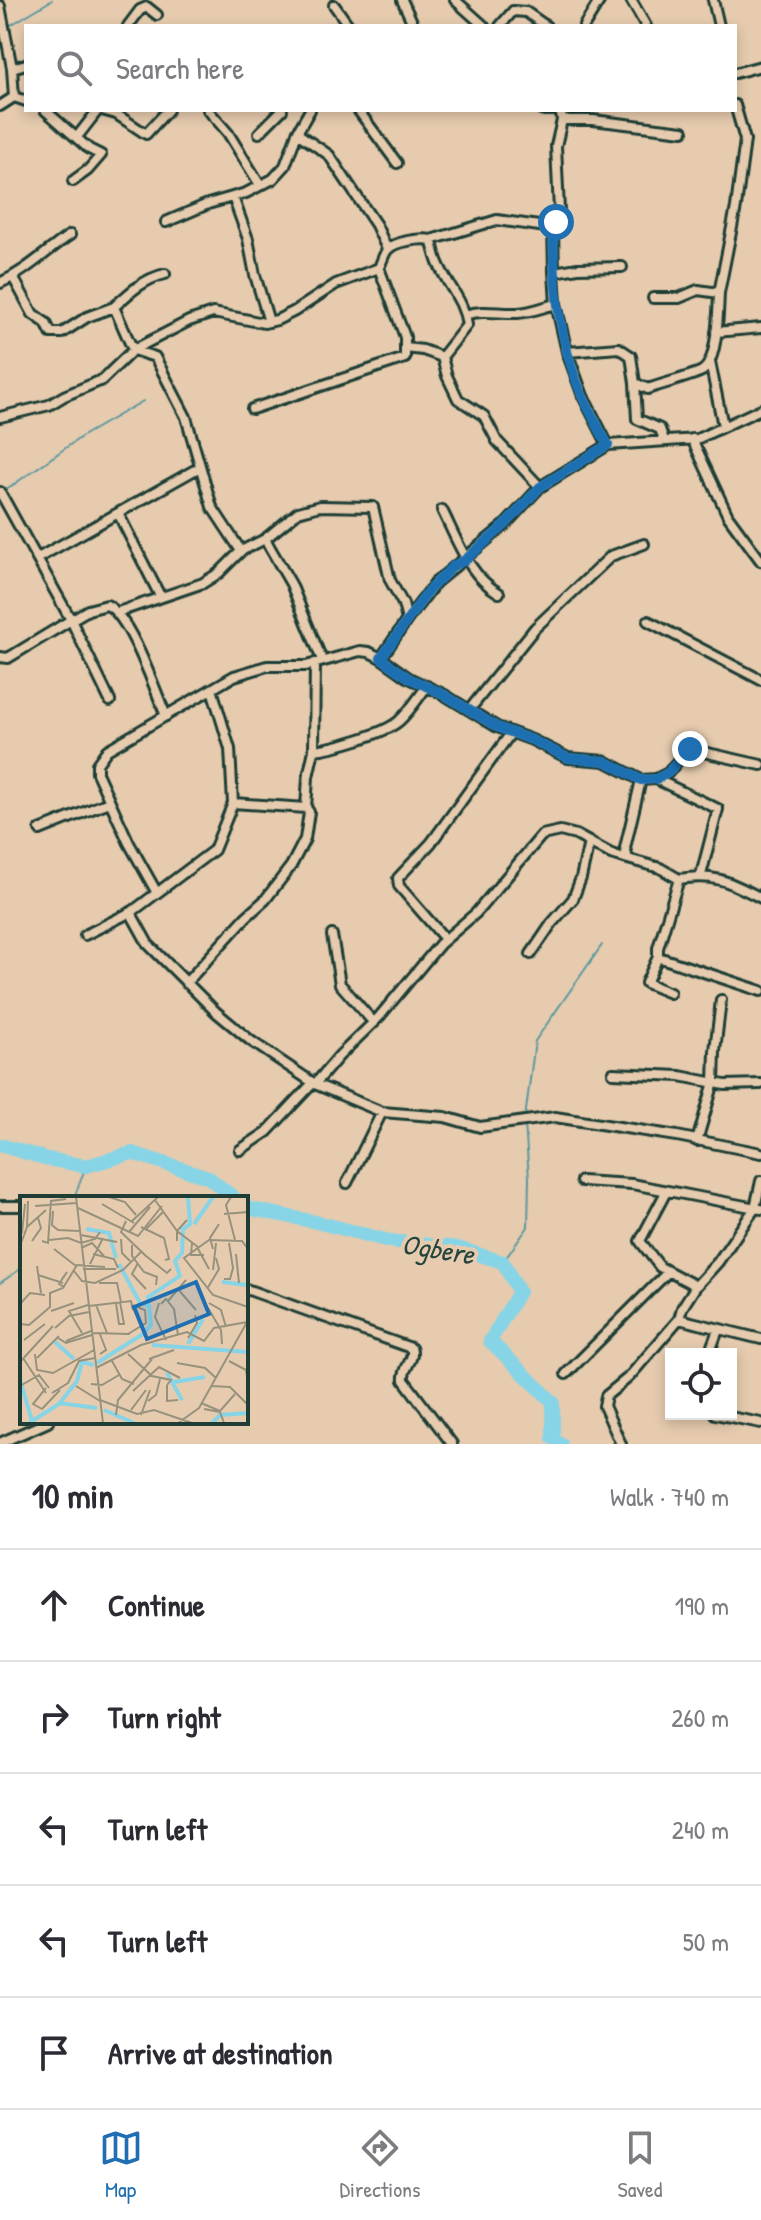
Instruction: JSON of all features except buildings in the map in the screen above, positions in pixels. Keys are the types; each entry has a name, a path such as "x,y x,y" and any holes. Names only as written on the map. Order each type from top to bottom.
{"street":[{"path":"402,0 413,24"},
{"path":"455,0 482,24"},
{"path":"585,24 600,0"},
{"path":"631,0 645,24"},
{"path":"713,0 719,24"},
{"path":"334,5 348,24"},
{"path":"0,6 12,68 14,97"},
{"path":"130,24 140,10 147,7 157,15"},
{"path":"502,24 513,11 520,10 543,24"},
{"path":"12,68 24,65"},
{"path":"737,72 761,66"},
{"path":"14,97 24,100"},
{"path":"0,106 14,97"},
{"path":"47,112 101,155 73,181"},
{"path":"77,137 98,112"},
{"path":"108,112 146,134 166,112"},
{"path":"210,112 228,133 260,185"},
{"path":"259,133 280,112"},
{"path":"166,222 273,179 285,166 309,112"},
{"path":"359,112 397,163"},
{"path":"723,426 710,362 745,140 737,112"},
{"path":"608,445 583,396 567,352 556,304 553,228 559,211 556,146 562,115 683,131"},
{"path":"252,409 405,358 405,337 379,268 387,249 376,225 329,155 297,133"},
{"path":"233,197 248,239 269,322"},
{"path":"387,249 422,239 431,240 497,220 553,228"},
{"path":"0,283 43,258 51,248 70,235"},
{"path":"431,240 439,267 455,291 467,325 442,357"},
{"path":"554,272 622,267"},
{"path":"1,415 49,405 102,380 133,350 189,321 213,313 269,322 295,311 336,284 379,268"},
{"path":"13,277 33,314 46,323 51,333 62,333 87,317 114,307 134,288 152,277 165,274"},
{"path":"653,298 679,298 698,290 719,293"},
{"path":"465,315 480,311 535,311 556,304"},
{"path":"114,307 133,350 155,357"},
{"path":"716,332 761,328"},
{"path":"148,341 186,417 212,507 241,551"},
{"path":"405,348 442,357"},
{"path":"567,352 619,348 631,356 637,419 660,429 664,440"},
{"path":"442,357 458,399 484,416 497,441 540,487"},
{"path":"635,383 648,389 703,371 710,362"},
{"path":"381,658 436,582 505,525 540,487 608,445 692,439 761,410"},
{"path":"692,439 728,516 758,551 761,561"},
{"path":"38,558 200,467"},
{"path":"0,492 71,620 110,701"},
{"path":"118,612 203,583 219,573 241,551 265,539 298,512 320,506 370,506 374,511 390,580 403,604 407,620"},
{"path":"442,510 481,580 499,593"},
{"path":"118,513 160,596"},
{"path":"186,983 265,900 291,866 305,839 309,812 306,808 308,777 314,750 318,662 295,592 265,539"},
{"path":"470,709 535,628 611,556 644,544"},
{"path":"0,657 8,658 88,610 107,605 118,612 166,716"},
{"path":"648,621 761,680"},
{"path":"157,893 109,802 97,773 97,764 107,750 212,689 255,668 306,666 360,651 369,652 497,727 568,758 605,761 641,780 656,779 668,773 690,749 761,765"},
{"path":"314,750 339,747 394,725 427,686"},
{"path":"85,935 133,911 210,855 218,842 233,803 230,749 212,689"},
{"path":"445,939 399,886 399,875 431,843 511,733"},
{"path":"656,779 718,809 701,875"},
{"path":"628,859 625,848 641,780"},
{"path":"40,830 109,802"},
{"path":"233,803 306,808"},
{"path":"240,1150 274,1125 374,1023 418,967 476,913 542,835 560,831 603,851 660,868 679,879 701,875 727,880 761,898"},
{"path":"531,954 573,899 589,842"},
{"path":"670,993 646,983 658,957 679,879"},
{"path":"133,911 133,917 148,944 251,1041 314,1083 382,1112 445,1117 480,1127 555,1117 760,1153 761,1164"},
{"path":"332,935 340,984 374,1023"},
{"path":"658,957 761,991"},
{"path":"697,1141 714,1082 721,1000"},
{"path":"613,1073 680,1076 739,1085 761,1084"},
{"path":"347,1183 382,1112"},
{"path":"581,1181 632,1184 758,1209"},
{"path":"621,1444 604,1406 606,1396 629,1377 679,1319 696,1286 758,1209 761,1181"},
{"path":"666,1192 640,1241 668,1272 696,1286"},
{"path":"566,1374 668,1272"},
{"path":"248,1290 411,1348 412,1357 403,1375 404,1380 452,1444"},
{"path":"679,1319 761,1339"},
{"path":"711,1348 718,1330"},
{"path":"737,1418 761,1423"},
{"path":"0,1443 43,1424"}],"waterway":[{"path":"9,26 52,0"},
{"path":"3,492 84,435 143,401"},
{"path":"525,1118 535,1041 602,945"},
{"path":"503,1262 528,1227 529,1178 525,1124"},
{"name":"Ogbere","path":"0,1145 47,1159 86,1166 132,1153 208,1177 232,1196"},
{"path":"75,1196 86,1166"},
{"name":"Ogbere","path":"248,1208 389,1241 457,1248 503,1262 519,1292 490,1341 553,1402 553,1438 561,1444"},
{"path":"0,1283 20,1269"}],"route":[{"path":"556,222 553,228 554,272 556,304 563,335 573,373 608,445 540,487 505,525 465,560 453,566 428,591 381,658 409,678 443,694 497,727 568,758 605,761 641,780 656,779 668,773 690,749"}]}
